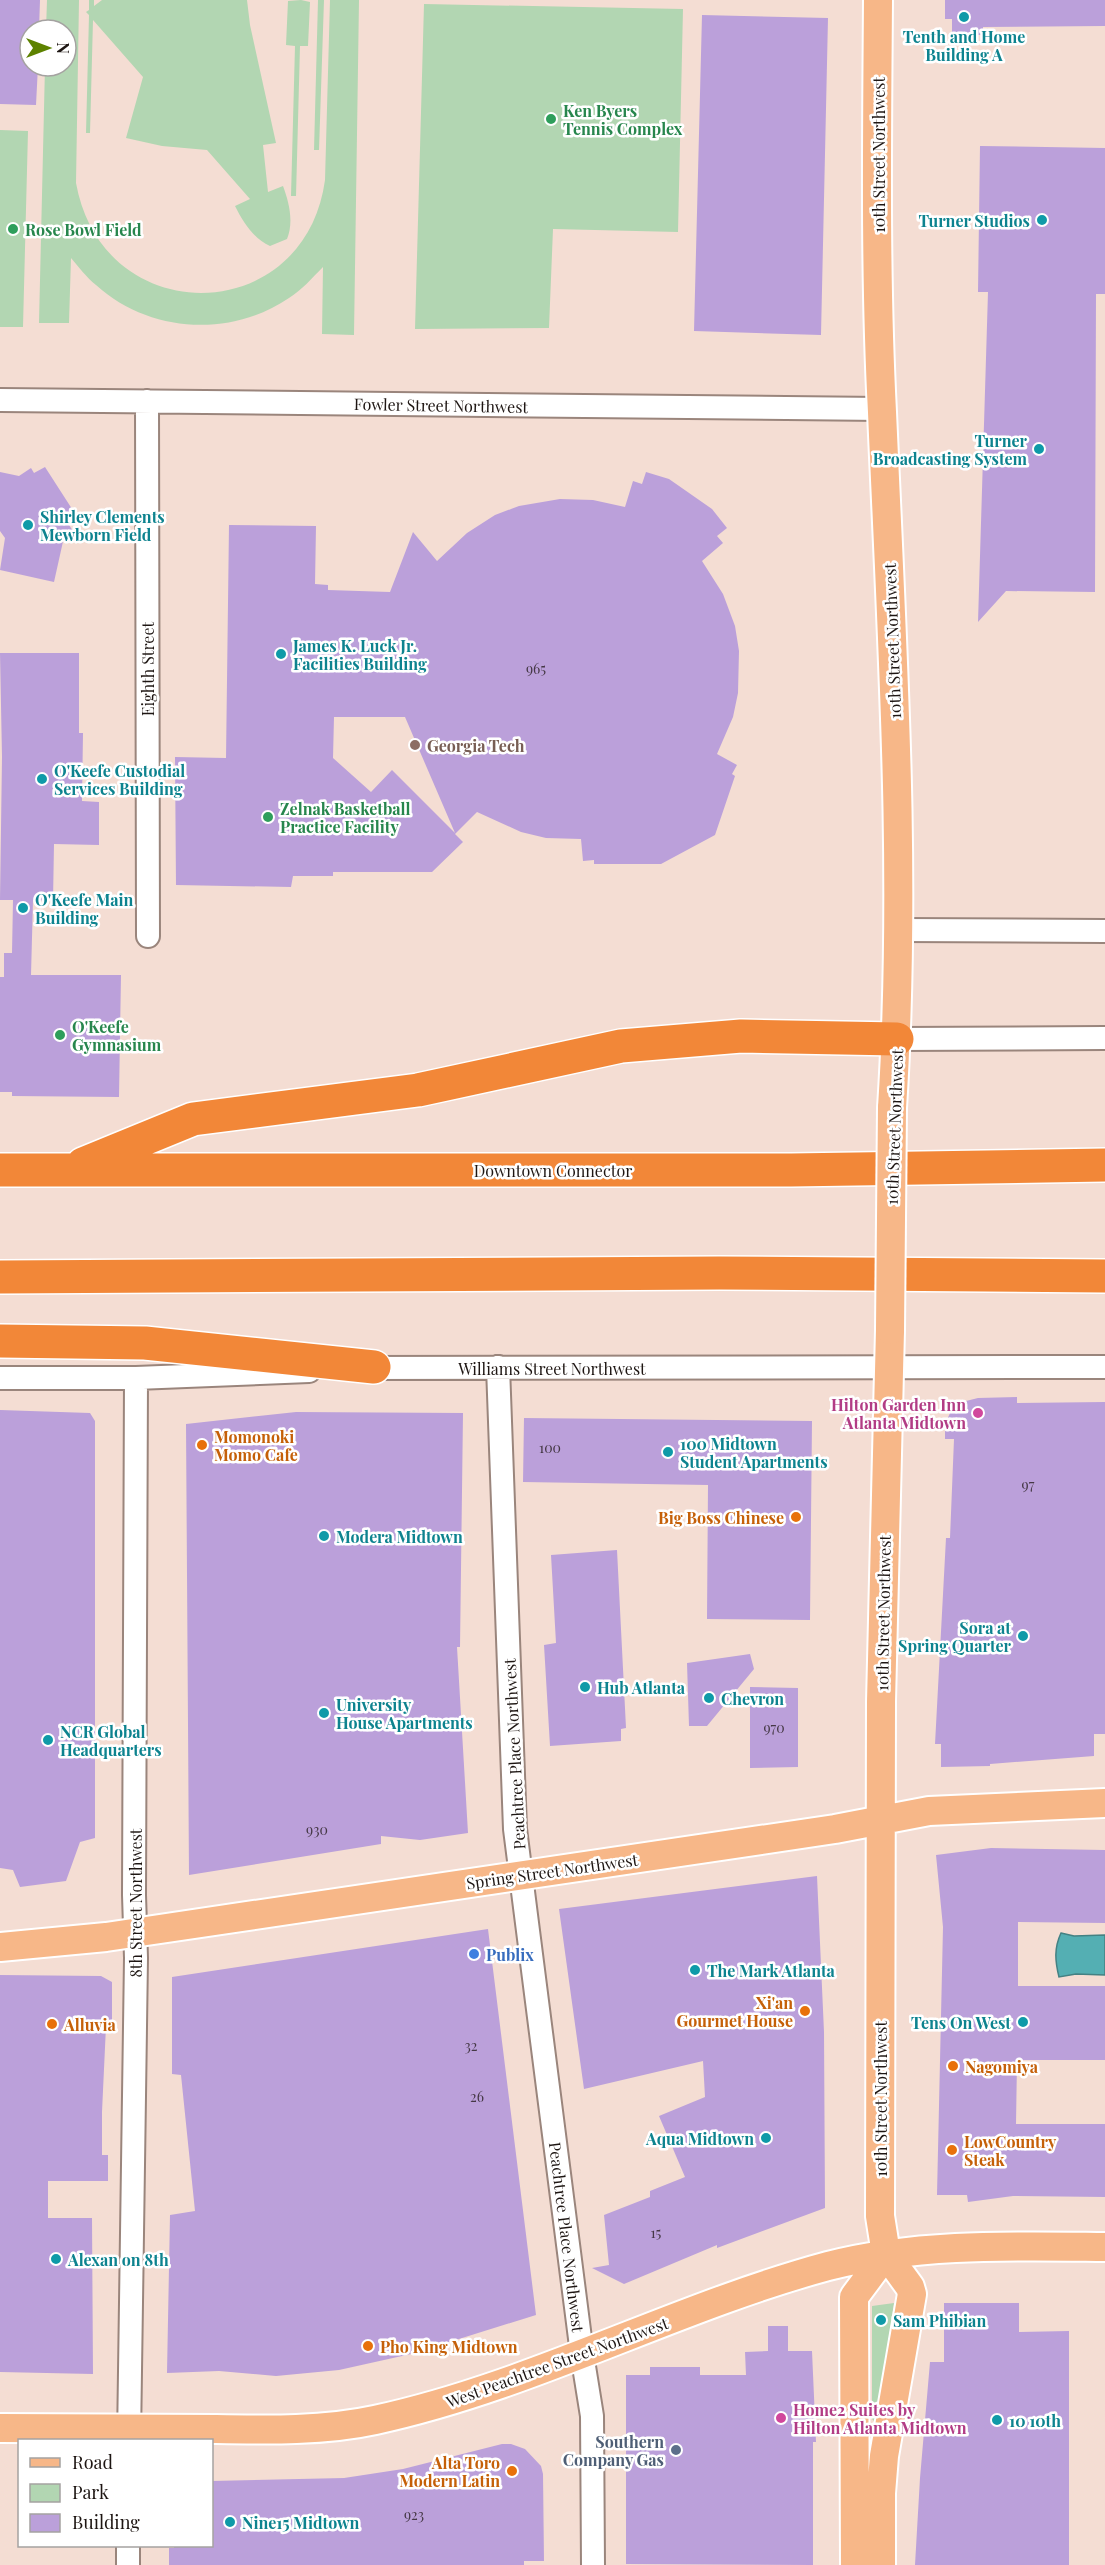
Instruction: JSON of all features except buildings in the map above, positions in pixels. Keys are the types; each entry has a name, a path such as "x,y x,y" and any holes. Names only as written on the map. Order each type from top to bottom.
{"highway":[{"path":"67,1170 193,1119 418,1090 621,1046 741,1036 897,1039"},
{"name":"Downtown Connector","path":"0,1170 791,1170 1105,1165"},
{"path":"0,1277 695,1273 1105,1276"},
{"path":"0,1341 145,1343 374,1367"}],"main road":[{"name":"10th Street Northwest","path":"878,0 877,205 882,410 895,712 899,930 897,1039 892,1108 880,1820 880,2216 886,2254"},
{"name":"Spring Street Northwest","path":"0,1947 135,1932 521,1876 929,1811 1105,1803"},
{"name":"West Peachtree Street Northwest","path":"0,2428 129,2435 286,2430 372,2421 456,2401 752,2290 828,2266 886,2254 936,2249 1105,2247"},
{"path":"855,2565 854,2297 886,2254 910,2287 912,2294 884,2456 881,2493 881,2565"}],"street":[{"name":"Fowler Street Northwest","path":"0,400 882,410"},
{"name":"Eighth Street","path":"147,401 148,936"},
{"path":"899,930 1105,931"},
{"path":"897,1039 1105,1038"},
{"name":"Williams Street Northwest","path":"0,1378 259,1375 374,1367 1105,1367"},
{"name":"Peachtree Place Northwest","path":"498,1367 515,1829 582,2354 592,2416 593,2565"},
{"name":"8th Street Northwest","path":"129,2435 135,1932 136,1378"},
{"path":"128,2547 128,2565"}],"green space":[{"path":"47,0 79,0 78,61 78,18 46,18"},
{"path":"89,0 94,0 94,6 102,0 247,0 250,25 276,143 263,145 268,192 283,186 289,205 290,219 287,239 270,246 245,224 235,206 250,199 207,150 162,146 126,138 143,77 93,20 90,133 86,133 89,15 86,12 89,10"},
{"path":"318,0 324,0 319,150 314,150"},
{"path":"330,0 359,0 354,335 322,334 323,267 294,295 266,311 241,320 216,324 190,324 165,321 140,313 117,301 92,282 71,258 69,323 39,323 45,78 78,78 76,183 94,232 123,266 161,287 203,293 245,285 281,264 310,229 325,180"},
{"path":"288,1 310,2 308,46 300,46 296,196 291,196 295,46 286,45"},
{"name":"Ken Byers Tennis Complex","path":"424,4 683,9 678,232 553,229 549,328 415,329"},
{"name":"Rose Bowl Field","path":"0,130 28,131 23,327 0,327"},
{"path":"894,2303 877,2418 874,2421 872,2419 872,2306"}],"water":[{"path":"1061,1933 1074,1936 1105,1935 1105,1975 1076,1974 1059,1977 1056,1955"}],"place":[{"name":"Tenth and Home Building A","path":"964,17"},
{"name":"Ken Byers Tennis Complex","path":"551,119"},
{"name":"Turner Studios","path":"1042,220"},
{"name":"Rose Bowl Field","path":"13,229"},
{"name":"Turner Broadcasting System","path":"1039,449"},
{"name":"Shirley Clements Mewborn Field","path":"28,525"},
{"name":"James K. Luck Jr. Facilities Building","path":"281,654"},
{"name":"Georgia Tech","path":"415,745"},
{"name":"O'Keefe Custodial Services Building","path":"42,779"},
{"name":"Zelnak Basketball Practice Facility","path":"268,817"},
{"name":"O'Keefe Main Building","path":"23,908"},
{"name":"O'Keefe Gymnasium","path":"60,1035"},
{"name":"Hilton Garden Inn Atlanta Midtown","path":"978,1413"},
{"name":"Momonoki Momo Cafe","path":"202,1445"},
{"name":"100 Midtown Student Apartments","path":"668,1452"},
{"name":"Big Boss Chinese","path":"796,1517"},
{"name":"Modera Midtown","path":"324,1536"},
{"name":"Sora at Spring Quarter","path":"1023,1636"},
{"name":"Hub Atlanta","path":"585,1687"},
{"name":"Chevron","path":"709,1698"},
{"name":"University House Apartments","path":"324,1713"},
{"name":"NCR Global Headquarters","path":"48,1740"},
{"name":"Publix","path":"474,1954"},
{"name":"The Mark Atlanta","path":"695,1970"},
{"name":"Xi'an Gourmet House","path":"805,2011"},
{"name":"Tens On West","path":"1023,2022"},
{"name":"Alluvia","path":"52,2024"},
{"name":"Nagomiya","path":"953,2066"},
{"name":"Aqua Midtown","path":"766,2138"},
{"name":"LowCountry Steak","path":"952,2150"},
{"name":"Alexan on 8th","path":"56,2259"},
{"name":"Sam Phibian","path":"881,2320"},
{"name":"Pho King Midtown","path":"368,2346"},
{"name":"Home2 Suites by Hilton Atlanta Midtown","path":"781,2418"},
{"name":"10 10th","path":"997,2420"},
{"name":"Southern Company Gas","path":"676,2450"},
{"name":"Alta Toro Modern Latin","path":"512,2471"},
{"name":"Nine15 Midtown","path":"230,2522"}]}
